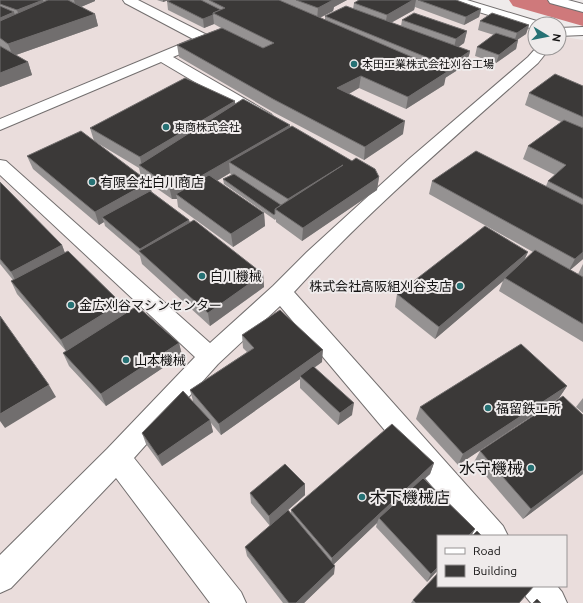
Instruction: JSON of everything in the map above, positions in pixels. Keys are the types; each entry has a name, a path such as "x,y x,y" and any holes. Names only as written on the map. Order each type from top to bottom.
{"street":[{"path":"0,125 204,39 129,0"},
{"path":"454,0 527,23"},
{"path":"554,0 583,8"},
{"path":"578,0 583,2"},
{"path":"567,32 583,31"},
{"path":"161,56 279,124"},
{"path":"0,577 117,458 210,357 281,292 382,184 536,56"},
{"path":"0,165 210,357"},
{"path":"281,292 492,535"},
{"path":"117,458 230,603"},
{"path":"538,587 551,603"}],"shaded area":[{"path":"0,0 439,0 527,28 527,56 567,56 567,37 583,40 583,603 0,603"}],"building":[{"path":"0,0 43,0 17,10 0,4"},
{"path":"48,0 68,0 95,14 8,44 0,38 0,21"},
{"path":"201,0 221,10 203,19 167,1"},
{"path":"209,0 279,0 447,72 408,97 361,76 337,88 405,121 365,147 273,99 177,45 222,28 263,48 274,43 213,13 225,8"},
{"path":"296,0 333,0 318,8"},
{"path":"359,0 413,0 387,15 354,3"},
{"path":"418,0 456,0 481,9 466,17"},
{"path":"0,6 14,12 0,18"},
{"path":"346,6 470,51 448,66 325,16"},
{"path":"414,13 467,31 456,39 402,20"},
{"path":"492,13 527,24 527,26 517,33 480,21"},
{"path":"496,33 518,40 499,55 477,47"},
{"path":"0,46 28,62 0,73"},
{"path":"555,74 583,86 583,117 529,93"},
{"name":"東商株式会社","path":"185,78 235,101 140,157 90,128"},
{"path":"243,99 290,125 189,183 169,186 139,165"},
{"path":"564,120 583,128 583,199 548,181 566,165 528,146"},
{"path":"292,126 352,161 356,158 375,169 379,177 303,228 275,209 343,165 288,199 229,162"},
{"name":"有限会社白川商店","path":"81,131 149,182 95,212 27,156"},
{"path":"476,151 583,205 583,252 575,259 432,181"},
{"path":"234,174 281,205 275,209 274,215 223,179"},
{"path":"209,175 264,213 231,234 176,194"},
{"path":"0,182 62,245 11,272 0,259"},
{"path":"150,191 189,220 140,249 102,217"},
{"name":"白川機械","path":"194,220 263,274 208,313 139,251"},
{"name":"株式会社高阪組刈谷支店","path":"485,226 528,252 439,327 397,294"},
{"path":"535,250 583,277 583,324 505,278"},
{"name":"金広刈谷マシンセンター","path":"68,251 121,303 61,340 11,281"},
{"name":"山本機械","path":"137,306 179,343 101,394 63,353"},
{"path":"280,310 323,350 219,424 190,390 254,348 242,335"},
{"path":"0,316 49,385 0,414"},
{"name":"福留鉄工所","path":"521,344 567,386 463,454 420,407"},
{"path":"313,366 354,403 340,413 300,376"},
{"path":"183,391 210,420 158,456 142,433"},
{"name":"水守機械","path":"563,396 583,415 583,470 531,509 480,451"},
{"name":"木下機械店","path":"392,424 434,463 332,558 291,510"},
{"path":"285,464 305,484 269,516 250,493"},
{"path":"423,478 475,529 469,535 437,535 437,568 431,574 379,518"},
{"path":"288,510 335,566 296,603 289,603 245,547"},
{"path":"477,531 481,535 473,535"},
{"path":"437,574 437,587 533,587 519,603 416,603 413,600"},
{"path":"537,599 541,603 533,603"}],"waterway":[{"path":"524,0 583,17"}],"place":[{"name":"本田工業株式会社刈谷工場","path":"354,64"},
{"name":"東商株式会社","path":"166,127"},
{"name":"有限会社白川商店","path":"92,182"},
{"name":"白川機械","path":"202,276"},
{"name":"株式会社高阪組刈谷支店","path":"460,286"},
{"name":"金広刈谷マシンセンター","path":"71,305"},
{"name":"山本機械","path":"126,360"},
{"name":"福留鉄工所","path":"488,408"},
{"name":"水守機械","path":"531,468"},
{"name":"木下機械店","path":"362,497"}]}
